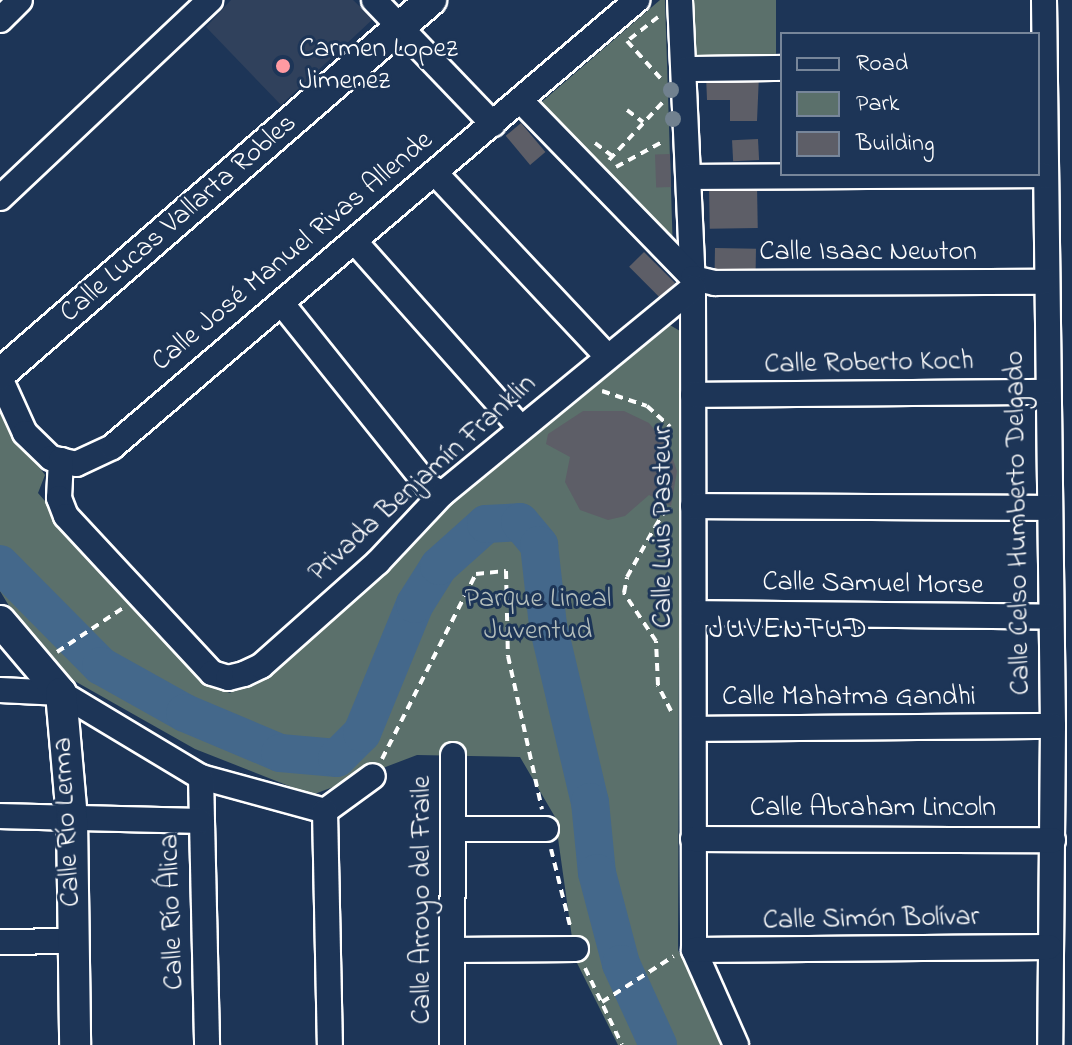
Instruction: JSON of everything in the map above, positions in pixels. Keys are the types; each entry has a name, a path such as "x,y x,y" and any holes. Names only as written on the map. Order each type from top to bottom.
{"street":[{"path":"0,20 20,0"},
{"path":"0,198 210,0"},
{"path":"374,0 493,124"},
{"name":"Calle Lucas Vallarta Robles","path":"0,376 431,0"},
{"name":"Calle José Manuel Rivas Allende","path":"61,460 76,464 112,447 356,243 637,0"},
{"name":"Calle Celso Humberto Delgado","path":"1044,0 1041,64 1045,175 1045,392 1053,726 1050,1045"},
{"name":"Calle Luis Pasteur","path":"674,4 687,78 693,283 693,395 684,508 694,613 693,839 684,953 736,1045"},
{"path":"687,78 780,68"},
{"path":"520,100 693,283"},
{"path":"436,174 606,355"},
{"path":"1040,175 1045,175"},
{"path":"690,177 868,176"},
{"path":"356,243 520,427"},
{"name":"Calle Isaac Newton","path":"693,283 1045,282"},
{"name":"Privada Benjamín Franklin","path":"61,460 59,498 66,516 212,673 228,678 261,666 378,562 442,494 693,283"},
{"path":"283,305 427,485 442,494"},
{"path":"0,376 25,433 51,458 61,460"},
{"name":"Calle Roberto Koch","path":"693,395 1045,392"},
{"path":"684,508 1049,508"},
{"name":"Calle Samuel Morse","path":"694,613 1051,617"},
{"path":"0,621 61,693 201,777 325,811"},
{"path":"0,690 61,693"},
{"name":"Calle Río Lerma","path":"61,693 72,818 75,1045"},
{"name":"Calle Mahatma Gandhi","path":"694,729 1053,726"},
{"name":"Calle Arroyo del Fraile","path":"452,1045 453,755"},
{"path":"325,811 373,776"},
{"name":"Calle Río Álica","path":"201,777 207,1045"},
{"path":"325,811 330,1045"},
{"path":"0,816 200,821"},
{"path":"453,829 546,829"},
{"name":"Calle Abraham Lincoln","path":"693,839 1053,840"},
{"path":"0,942 74,941"},
{"name":"Calle Simón Bolívar","path":"684,953 1049,947"},
{"path":"452,950 576,949"}],"path":[{"path":"665,101 663,81 627,41 674,4"},
{"path":"602,167 687,78"},
{"path":"627,110 643,122"},
{"path":"606,173 667,139"},
{"path":"592,141 612,156"},
{"path":"671,711 658,685 656,641 624,593 627,577 665,511 684,508"},
{"path":"373,776 476,574 506,571 508,656 546,829 576,949 622,1045"},
{"path":"55,654 128,605"},
{"path":"602,1002 684,953"}],"shaded area":[{"name":"Carmen Lopez Jimenez","path":"231,0 353,0 373,19 281,105 206,27"}],"green space":[{"path":"660,0 665,0 673,253 537,106"},
{"path":"694,0 776,0 776,55 694,55"},
{"name":"Parque Lineal Juventud","path":"663,321 680,331 678,950 725,1045 618,1045 575,959 555,817 520,757 417,755 312,795 195,749 71,679 21,626 0,591 0,412 45,475 38,493 204,683 230,693"}],"building":[{"path":"706,75 759,75 757,121 730,121 730,100 707,100"},
{"path":"521,123 545,152 530,165 506,136"},
{"path":"758,139 759,160 733,161 732,140"},
{"path":"670,154 671,187 656,188 655,155"},
{"path":"757,185 758,228 710,229 709,186"},
{"path":"715,248 756,249 756,272 715,271"},
{"path":"644,252 675,283 660,298 629,267"},
{"path":"583,411 624,411 649,423 669,448 677,471 671,506 649,495 625,516 608,520 580,510 565,482 570,457 546,444 548,434"}],"waterway":[{"path":"0,564 101,666 185,713 280,753 337,758 362,733 415,604 439,566 486,524 520,522 539,545 548,625 590,802 597,873 621,964 658,1045"}],"place":[{"name":"Carmen Lopez Jimenez","path":"283,66"}],"district":[{"name":"JUVENTUD","path":"789,630"}]}
